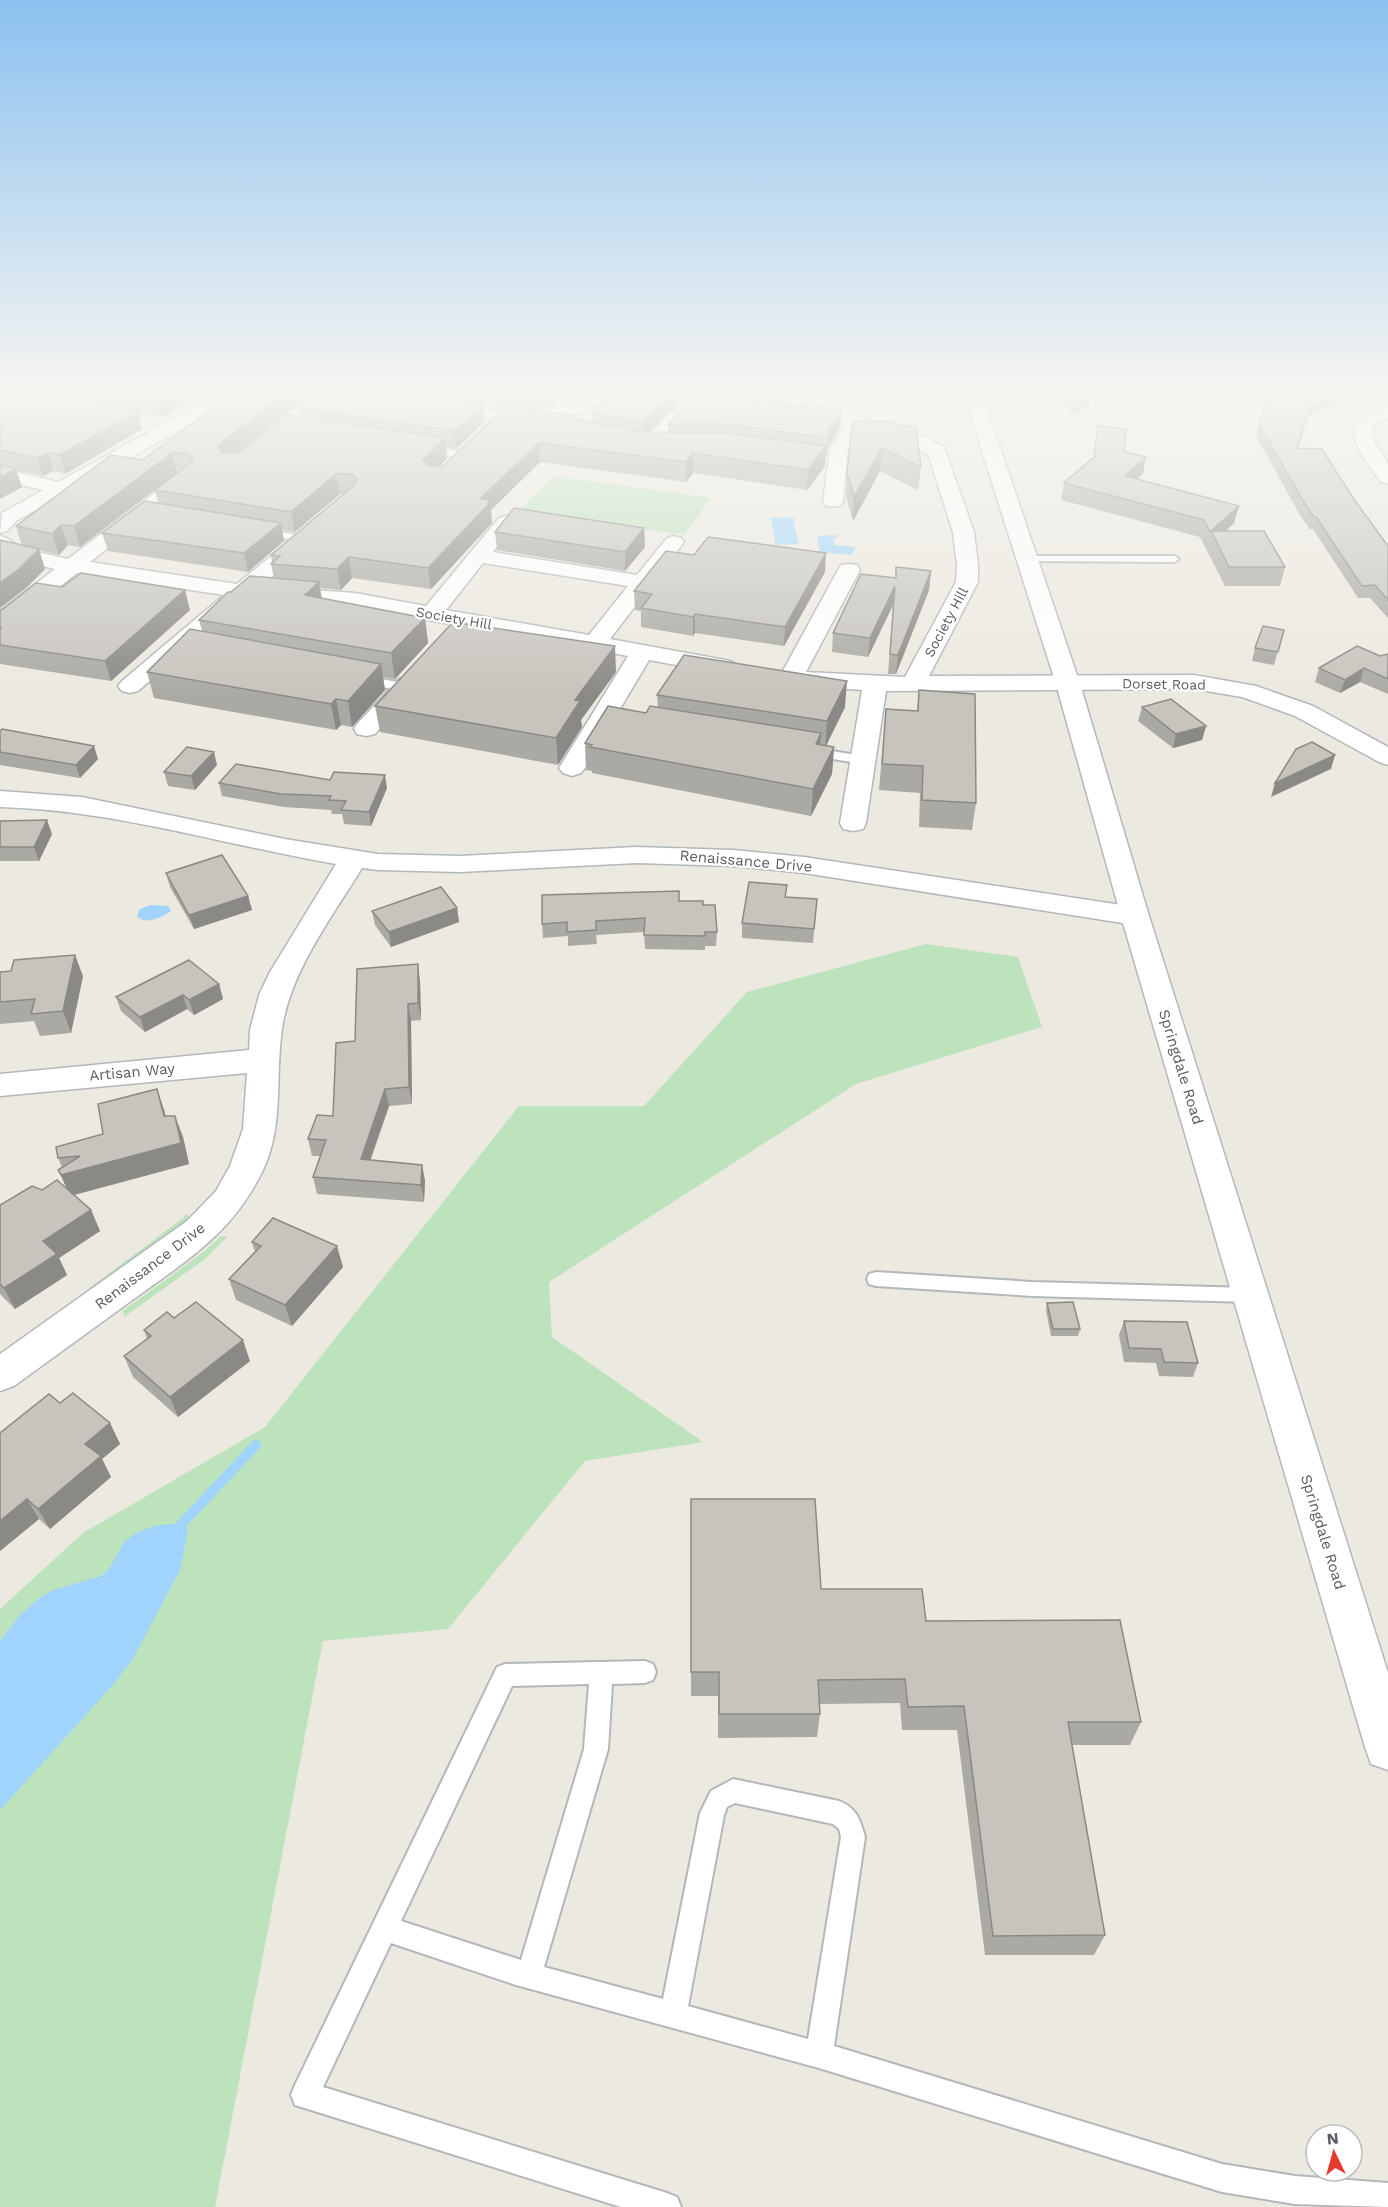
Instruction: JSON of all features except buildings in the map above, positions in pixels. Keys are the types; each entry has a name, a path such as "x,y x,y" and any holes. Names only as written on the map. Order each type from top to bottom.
{"street":[{"path":"0,527 9,518 56,491"},
{"path":"0,621 71,566 149,514 173,491"},
{"path":"833,491 833,502"},
{"name":"Society Hill","path":"913,684 967,582 970,559 961,519 951,491"},
{"name":"Springdale Road","path":"1005,491 1068,684 1388,1748"},
{"path":"431,614 506,522"},
{"path":"130,686 183,647 241,591 322,523"},
{"name":"Society Hill","path":"0,542 13,553 71,566 241,591 343,599 431,614 457,628 594,644 744,671"},
{"path":"594,644 675,542"},
{"path":"477,556 642,582"},
{"path":"849,570 782,677 875,684 1068,684"},
{"path":"572,768 607,719 642,652"},
{"path":"366,729 412,679"},
{"name":"Dorset Road","path":"1068,684 1194,682 1247,691 1304,711 1388,757"},
{"path":"853,823 875,684"},
{"name":"Renaissance Drive","path":"0,799 82,805 353,859 460,864 619,855 733,858 804,866 1136,916"},
{"name":"Renaissance Drive","path":"0,1375 200,1231 217,1214 239,1184 255,1148 260,1129 268,1018 279,983 353,859"},
{"name":"Artisan Way","path":"0,1085 264,1060"}],"lane":[{"path":"247,530 304,538"},
{"path":"1028,559 1174,560"},
{"path":"347,677 412,679"},
{"path":"795,749 863,760"},
{"path":"876,1279 1032,1289 1250,1295"},
{"path":"645,1672 505,1675 305,2095 667,2207"},
{"path":"529,1975 596,1749 601,1674"},
{"path":"673,2014 712,1813 718,1798 733,1791 839,1813 849,1822 853,1837 819,2055"},
{"path":"385,1928 529,1975 819,2055 1222,2178 1295,2190 1388,2197"}],"green space":[{"path":"539,491 661,491 711,498 684,535 519,512"},
{"path":"926,944 1018,957 1042,1027 856,1084 549,1282 552,1337 703,1442 585,1461 448,1629 323,1641 215,2207 0,2207 0,1609 83,1533 265,1427 519,1106 644,1106 747,992"},
{"path":"186,1214 190,1217 165,1240 92,1290 88,1289 183,1218"},
{"path":"221,1236 227,1237 205,1259 124,1317 123,1311 202,1253"}],"water":[{"path":"798,517 793,519 799,544 776,545 771,519 765,518"},
{"path":"837,535 837,538 833,538 834,545 855,547 852,555 820,552 817,536"},
{"path":"151,905 168,906 171,911 149,920 137,916 140,909"},
{"path":"184,1524 188,1531 180,1570 134,1657 113,1685 0,1810 0,1641 19,1616 39,1598 53,1590 101,1576 109,1569 125,1541 136,1533 154,1526"}],"waterway":[{"path":"176,1530 256,1445"}]}
